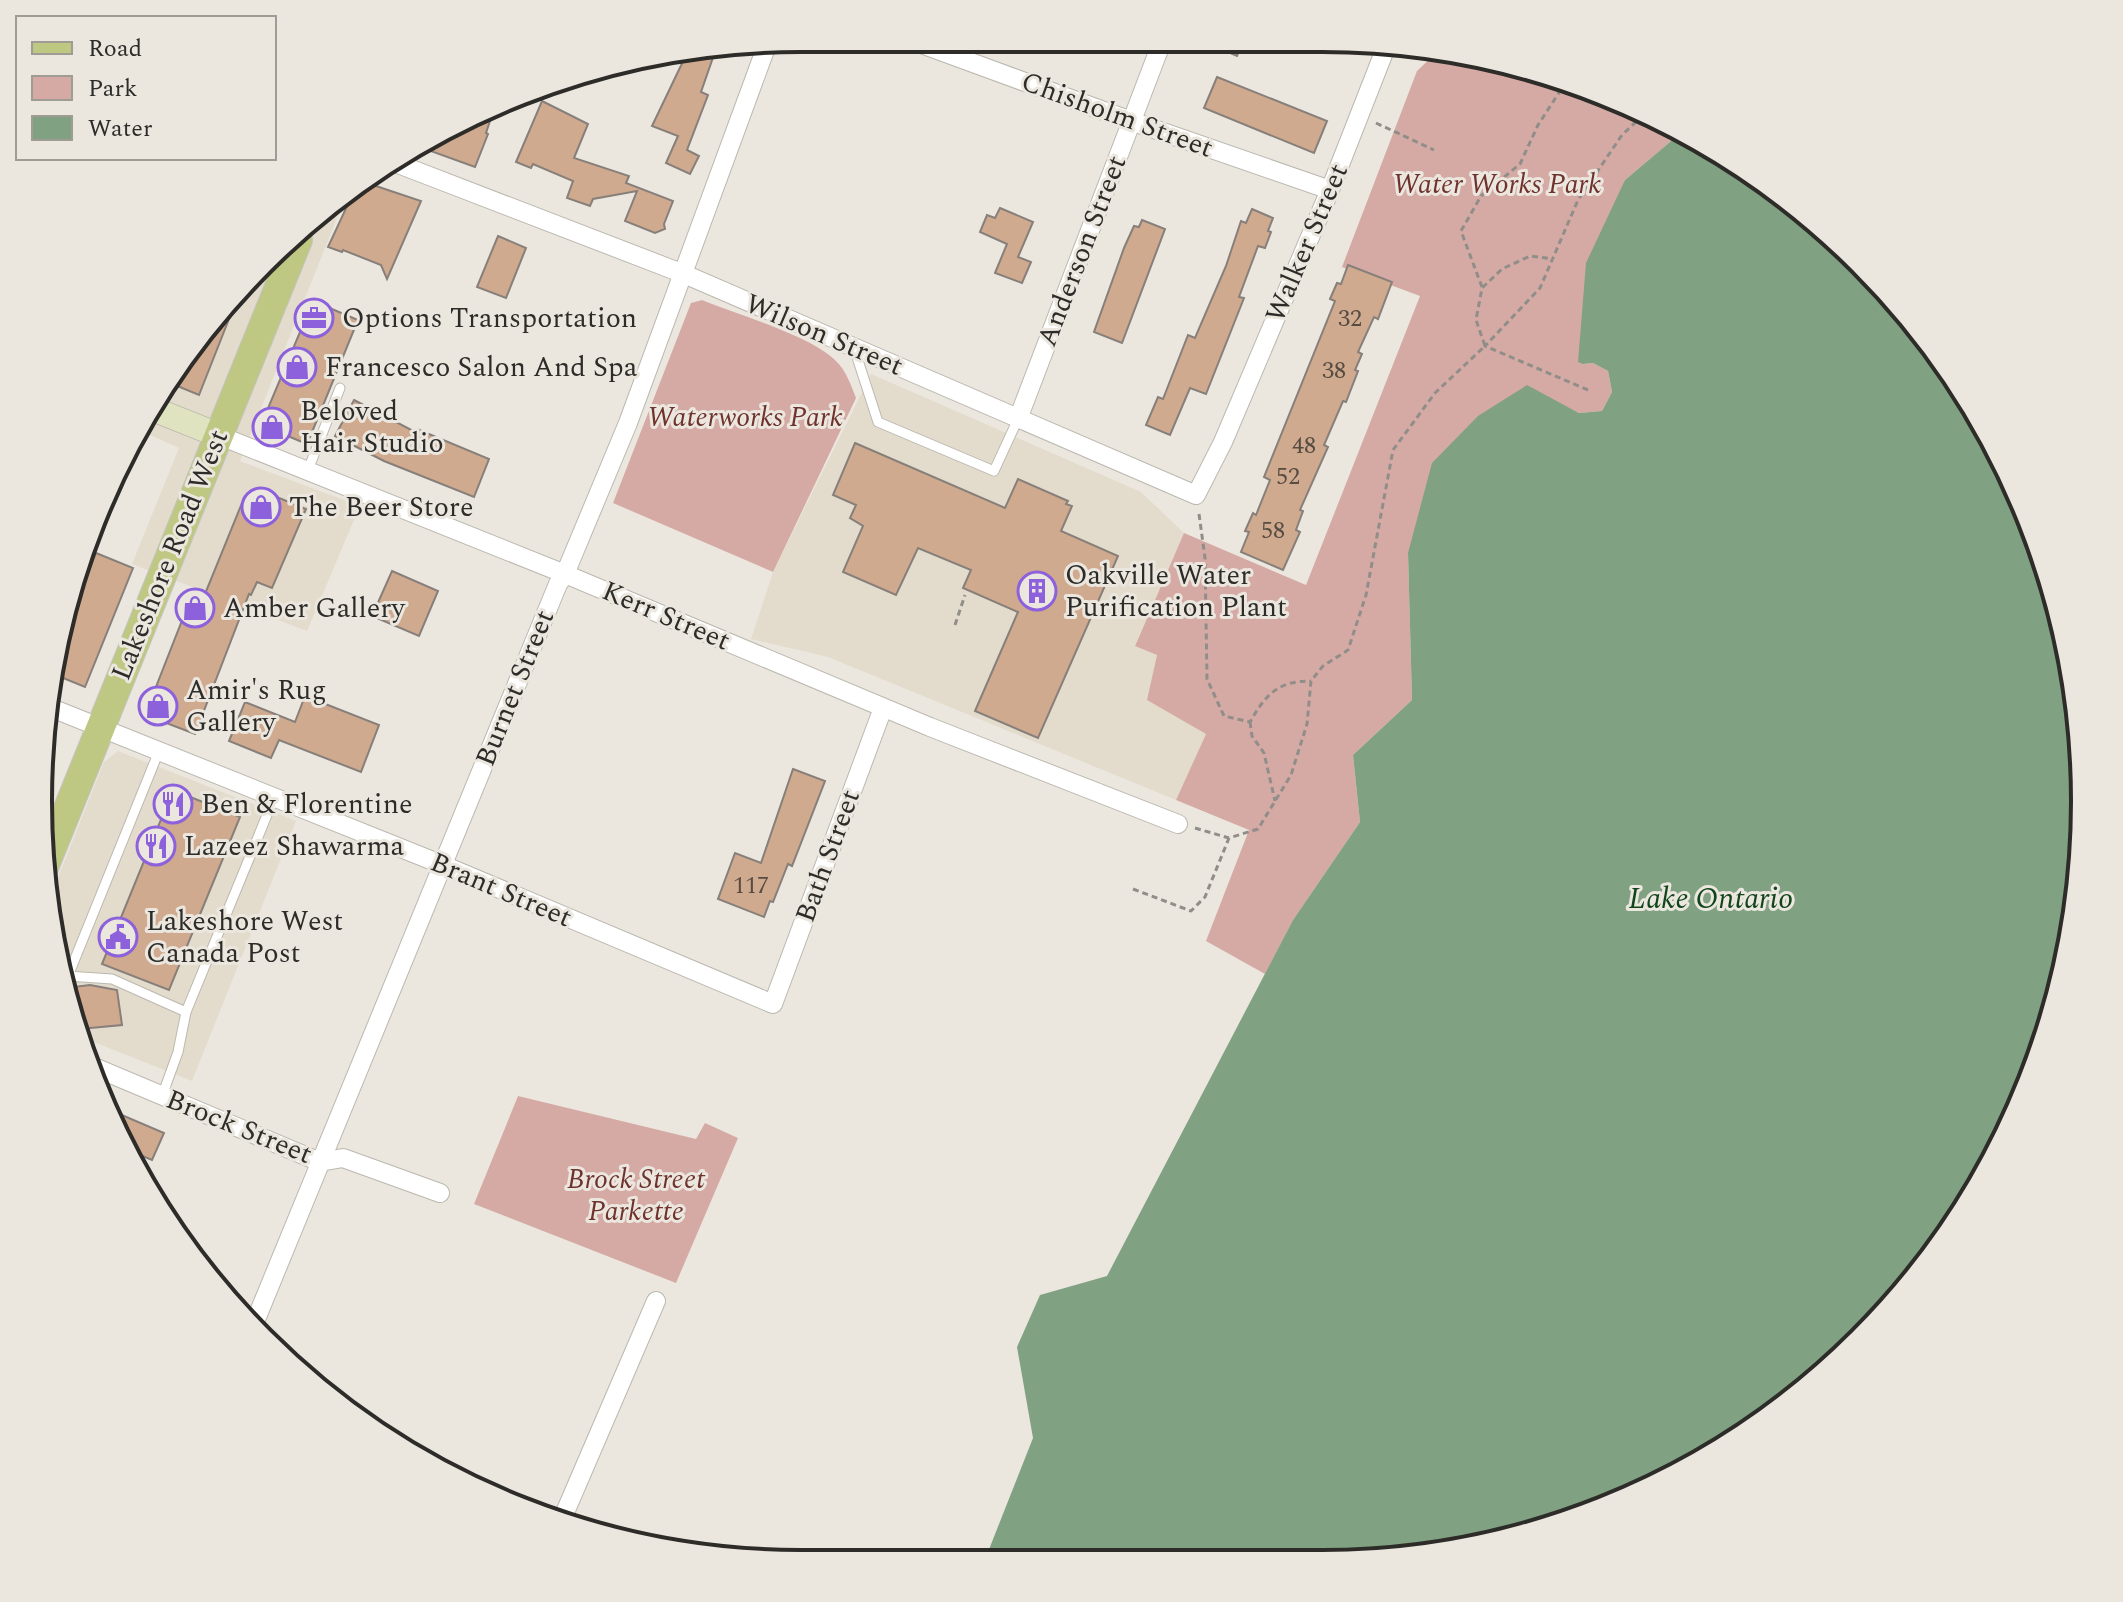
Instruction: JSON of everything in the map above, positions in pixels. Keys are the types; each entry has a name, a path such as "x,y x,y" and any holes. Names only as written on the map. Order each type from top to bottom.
{"main road":[{"name":"Lakeshore Road West","path":"54,843 294,250"},
{"name":"Kerr Street","path":"161,412 218,435"}],"street":[{"name":"Chisholm Street","path":"943,52 1330,190"},
{"name":"Anderson Street","path":"1018,419 1158,52"},
{"name":"Burnet Street","path":"257,1316 558,584 565,574 628,423 764,54"},
{"name":"Walker Street","path":"1196,495 1223,442 1330,190 1383,55"},
{"name":"Wilson Street","path":"404,166 684,274 1196,495"},
{"name":"Kerr Street","path":"218,435 565,574 883,708 1178,824"},
{"name":"Bath Street","path":"773,1004 883,708"},
{"name":"Brant Street","path":"57,710 443,865 773,1004"},
{"name":"Brock Street","path":"104,1075 320,1162 343,1158 440,1193"},
{"path":"565,1512 656,1301"}],"lane":[{"path":"854,348 878,422 994,471 1018,419"},
{"path":"308,470 340,388"},
{"path":"71,967 159,751"},
{"path":"162,1096 178,1052 186,1012 274,798"},
{"path":"74,979 112,979 186,1012"}],"path":[{"path":"1559,91 1520,164 1481,196 1461,231 1482,288 1476,320 1485,346 1588,390"},
{"path":"1359,115 1434,150"},
{"path":"1178,824 1229,838 1258,829 1291,775 1307,724 1311,681 1323,666 1348,650 1366,595 1393,450 1435,393 1540,288 1578,200 1622,135 1636,121"},
{"path":"1482,288 1502,269 1530,256 1553,259"},
{"path":"1196,495 1205,558 1207,679 1224,716 1250,722"},
{"path":"955,625 965,595"},
{"path":"1275,801 1264,753 1252,736 1250,722 1263,700 1291,681 1311,681"},
{"path":"1133,889 1191,911 1205,897 1229,838"}],"shaded area":[{"path":"340,211 240,461 360,506 307,631 132,564 179,448 148,434 178,385 238,307 271,271"},
{"path":"871,374 1141,492 1184,533 1135,645 1157,655 1148,700 1206,734 1176,800 828,657 751,639 773,572"},
{"path":"118,751 296,821 192,1081 92,1041 78,995 66,947 57,881 104,762"}],"green space":[{"name":"Water Works Park","path":"1429,60 1516,78 1609,109 1673,139 1625,180 1583,364 1593,363 1608,371 1612,392 1602,411 1579,413 1527,386 1408,553 1412,700 1353,755 1360,822 1293,920 1265,974 1206,941 1249,830 1176,800 1206,734 1147,700 1157,655 1135,646 1184,533 1306,585 1420,296 1342,267 1417,71"},
{"name":"Waterworks Park","path":"702,300 791,334 824,351 842,368 856,398 773,572 613,503 691,303"},
{"name":"Brock Street Parkette","path":"518,1096 696,1139 705,1123 738,1138 676,1283 474,1204"}],"water":[{"name":"Lake Ontario","path":"1673,139 1738,178 1816,238 1885,307 1945,385 1994,470 2014,514 2031,560 2057,655 2065,703 2071,801 2065,899 2057,947 2031,1042 1994,1132 1945,1217 1885,1295 1852,1331 1778,1395 1738,1424 1653,1473 1609,1493 1516,1524 1420,1544 1322,1550 989,1550 1033,1438 1017,1347 1040,1295 1107,1276 1293,920 1360,822 1353,755 1412,700 1408,553 1432,463 1478,416 1527,385 1579,413 1602,411 1612,392 1608,371 1593,363 1578,362 1586,263 1625,180"}],"building":[{"path":"713,57 701,92 708,95 687,150 699,156 690,174 666,163 678,136 652,126 683,61"},
{"path":"1217,77 1327,121 1314,153 1204,108"},
{"path":"542,101 588,124 574,158 629,176 626,183 673,201 665,229 655,233 625,221 637,191 593,199 590,206 567,198 573,181 533,164 531,168 516,162"},
{"path":"490,120 488,134 475,167 429,150"},
{"path":"375,186 421,201 387,279 381,265 328,247 347,205"},
{"path":"1000,208 1033,222 1018,257 1031,262 1022,283 995,273 1007,244 980,232 987,215 995,218"},
{"path":"1252,209 1273,218 1268,231 1271,232 1265,248 1258,246 1239,297 1244,298 1206,394 1190,388 1170,435 1146,425 1158,397 1163,399 1188,335 1195,338 1226,266 1241,221 1246,223"},
{"path":"1142,220 1165,229 1122,343 1094,332 1124,248 1134,226 1139,227"},
{"path":"498,236 526,248 506,298 477,287"},
{"path":"1348,265 1392,282 1378,319 1374,317 1358,352 1362,354 1355,370 1358,371 1324,445 1328,447 1300,510 1303,511 1296,530 1300,532 1283,570 1241,552 1249,532 1245,531 1253,513 1256,515 1270,480 1264,477 1335,301 1330,299 1337,283 1341,284"},
{"path":"313,301 358,320 308,442 302,442 261,425"},
{"path":"230,317 199,395 177,386"},
{"path":"354,400 415,432 417,429 489,459 474,497 384,461 335,436"},
{"name":"Oakville Water Purification Plant","path":"855,443 1005,508 1018,479 1068,501 1066,504 1072,506 1061,531 1118,556 1038,738 975,711 1018,612 963,588 971,570 918,548 896,595 843,572 863,526 850,518 856,505 833,495"},
{"path":"267,493 306,509 272,588 257,582 249,594 195,734 145,715 192,595 203,599 242,503"},
{"path":"96,553 133,568 85,687 62,678"},
{"path":"392,571 438,591 419,636 372,616"},
{"path":"305,696 379,725 361,772 279,740 271,758 229,741 245,702 295,722"},
{"path":"793,769 825,781 792,866 788,864 764,917 718,899 735,853 761,863"},
{"path":"173,790 240,817 169,990 102,964"},
{"path":"90,985 117,990 122,1025 88,1028 76,987"},
{"path":"121,1115 164,1133 152,1160 141,1156"}],"place":[{"name":"Options Transportation","path":"314,318"},
{"name":"Francesco Salon And Spa","path":"297,367"},
{"name":"Beloved Hair Studio","path":"272,427"},
{"name":"The Beer Store","path":"261,507"},
{"name":"Oakville Water Purification Plant","path":"1037,591"},
{"name":"Amber Gallery","path":"195,608"},
{"name":"Amir's Rug Gallery","path":"158,706"},
{"name":"Ben & Florentine","path":"173,804"},
{"name":"Lazeez Shawarma","path":"156,846"},
{"name":"Lakeshore West Canada Post","path":"118,937"}]}
